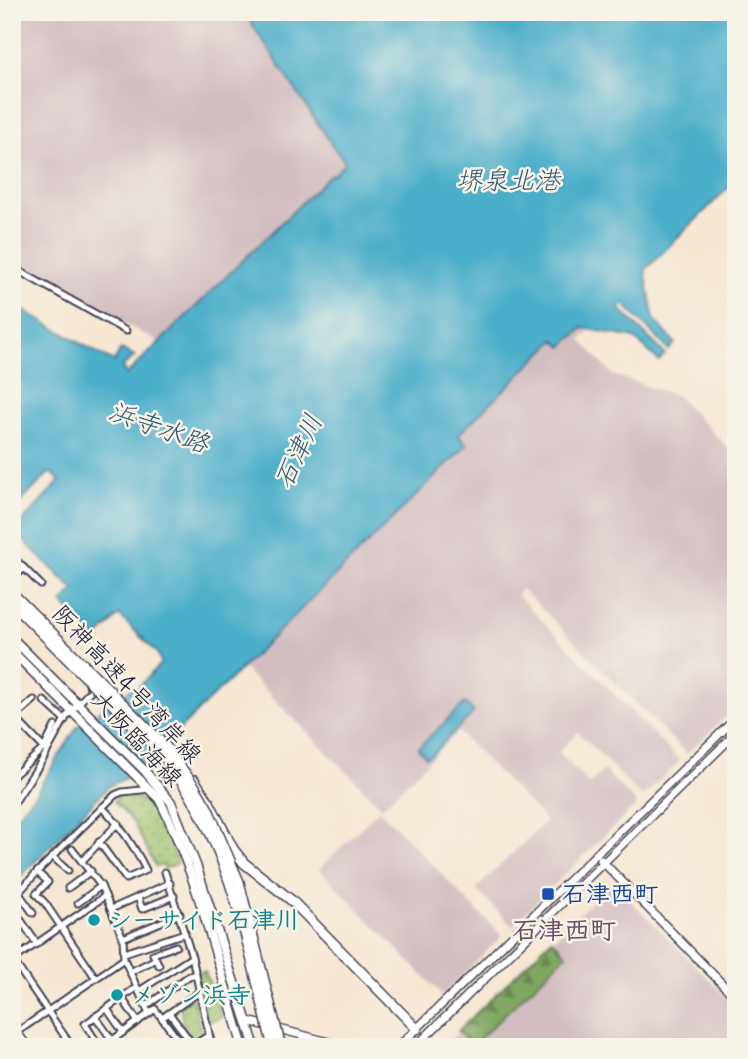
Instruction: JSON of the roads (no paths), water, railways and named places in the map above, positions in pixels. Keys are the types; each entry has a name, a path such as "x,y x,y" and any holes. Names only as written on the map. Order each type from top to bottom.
{"highway":[{"name":"阪神高速4号湾岸線","path":"12,593 166,747 208,808 230,857 245,906 281,1047"},
{"name":"阪神高速4号湾岸線","path":"12,603 141,730 183,781 202,813 224,861 272,1047"},
{"path":"166,747 202,789 233,849 244,863 291,900 417,1029"}],"main road":[{"name":"大阪臨海線","path":"12,638 142,773 159,799 188,868 243,1047"},
{"name":"大阪臨海線","path":"12,651 71,712 162,789 180,822 255,1047"}],"street":[{"path":"12,267 126,331"},
{"path":"12,556 41,584"},
{"path":"12,580 24,568"},
{"path":"12,609 92,689 65,720 12,806"},
{"path":"34,700 13,717 44,748"},
{"path":"44,701 65,720"},
{"path":"398,1047 736,718"},
{"path":"12,777 44,748 55,726"},
{"path":"415,1047 736,733"},
{"path":"12,900 115,794 150,789"},
{"path":"99,842 126,879 146,870 117,822 102,807"},
{"path":"82,861 117,822"},
{"path":"72,849 101,886 123,938 124,956 149,1014"},
{"path":"596,855 736,998"},
{"path":"53,857 68,871"},
{"path":"68,888 91,871"},
{"path":"37,872 48,882 36,894 45,903 95,977"},
{"path":"165,872 192,957 210,1047"},
{"path":"111,909 170,883"},
{"path":"78,903 101,886"},
{"path":"18,892 33,913"},
{"path":"72,1047 13,960 105,896"},
{"path":"138,897 142,908 174,896"},
{"path":"12,906 37,944"},
{"path":"123,938 180,914"},
{"path":"14,1032 47,1012 124,956 185,933"},
{"path":"130,972 158,962 153,954 176,946"},
{"path":"192,957 122,998 85,1024 102,1047 155,1009 182,1045 190,1045 206,1037 210,1047"},
{"path":"146,1006 196,974"},
{"path":"162,1018 200,992"},
{"path":"122,998 138,1022"},
{"path":"107,1009 123,1032"},
{"path":"169,1013 190,1045"},
{"path":"95,1016 112,1040"},
{"path":"248,1021 348,1047"},
{"path":"417,1029 425,1037"},
{"path":"14,1032 19,1047"},
{"path":"14,1032 28,1047"}],"water":[{"name":"堺泉北港","path":"244,12 736,12 736,180 645,270 654,319 675,343 669,350 624,304 619,308 665,354 659,361 634,338 583,328 562,347 555,340 458,435 467,445 176,733 126,778 109,786 12,885 12,821 36,793 77,727 132,688 136,690 161,663 157,653 119,615 96,639 62,603 74,590 14,531 60,481 52,473 48,474 12,511 12,304 114,362 121,349 135,356 122,367 126,375 344,164 344,160"},
{"path":"465,703 474,712 426,757 418,748"}],"place":[{"name":"石津西町","path":"548,894"},
{"name":"シーサイド石津川","path":"94,920"},
{"name":"メゾン浜寺","path":"117,995"}],"district":[{"name":"石津西町","path":"564,930"}],"water label":[{"name":"浜寺水路","path":"159,427"},
{"name":"石津川","path":"298,451"}]}
